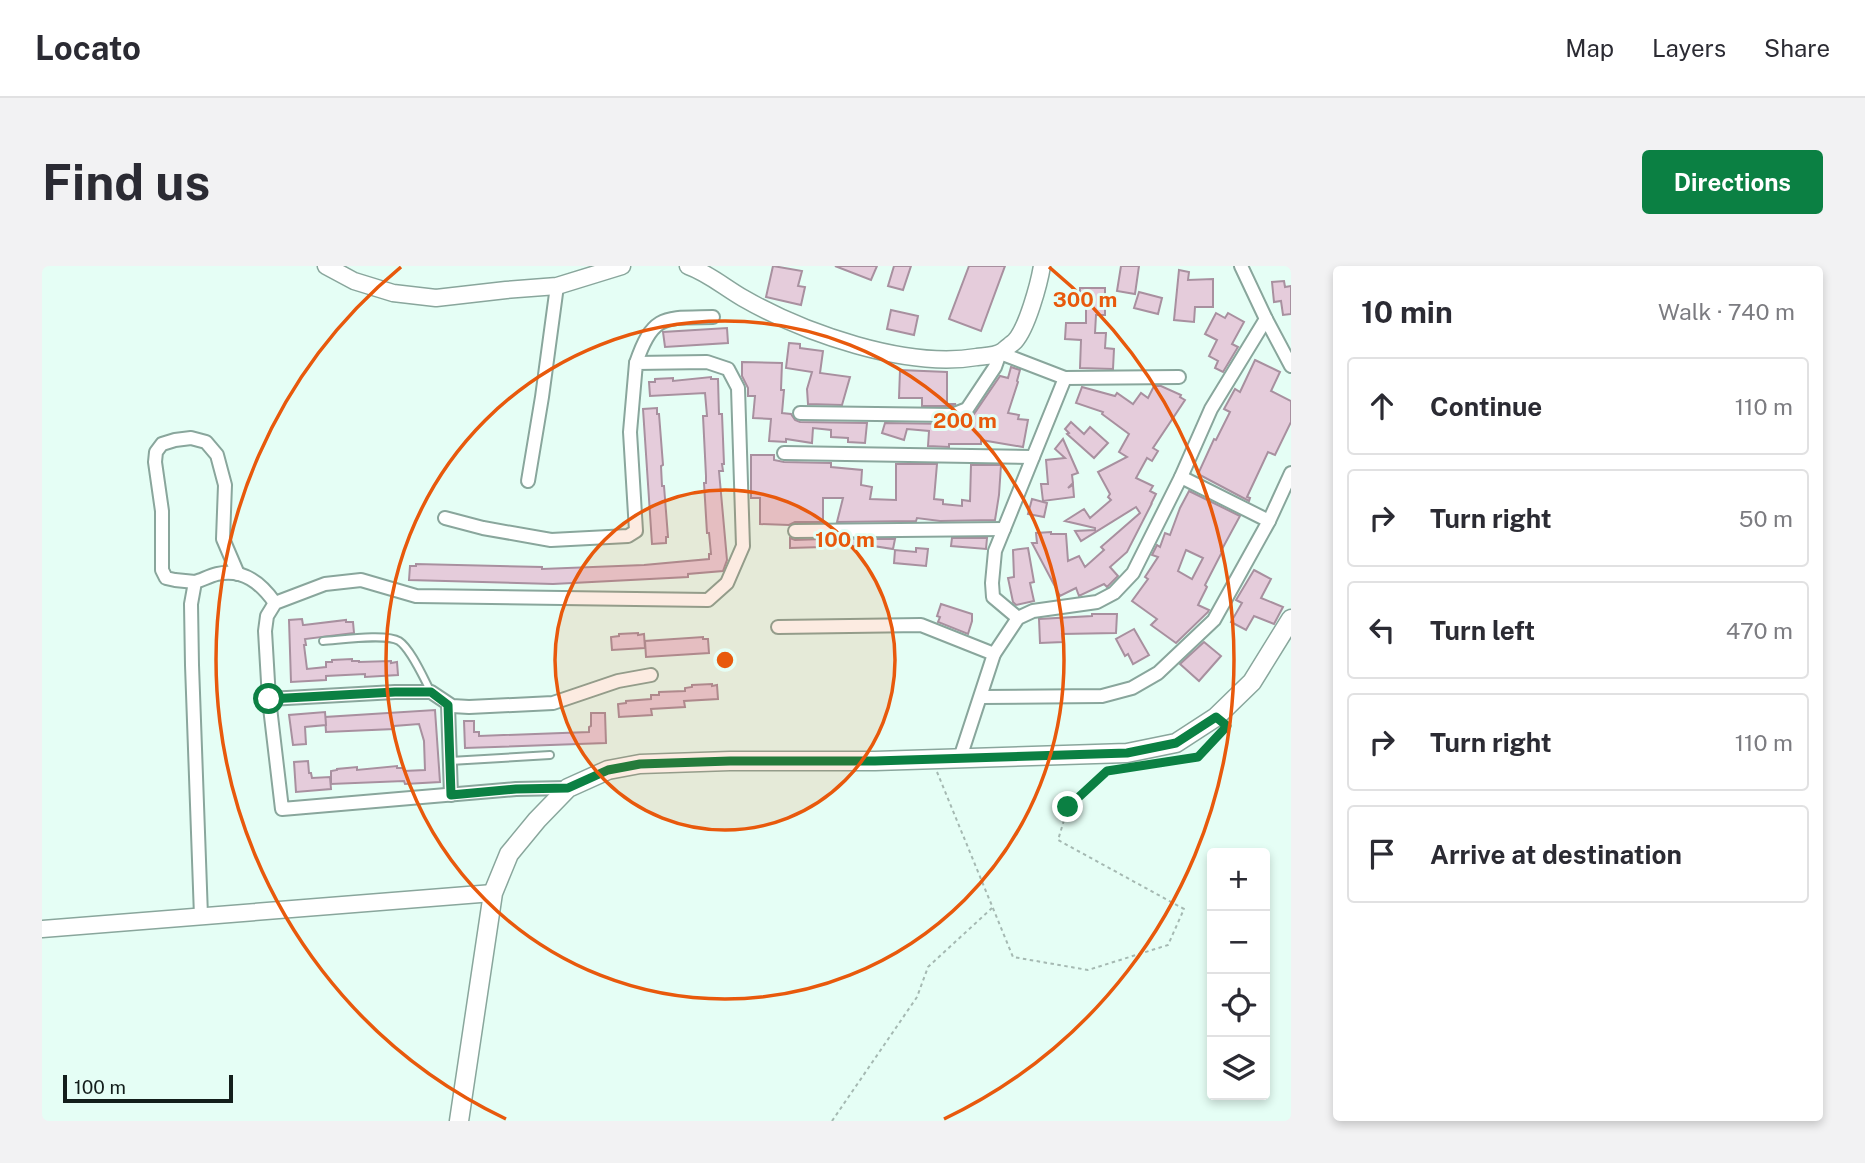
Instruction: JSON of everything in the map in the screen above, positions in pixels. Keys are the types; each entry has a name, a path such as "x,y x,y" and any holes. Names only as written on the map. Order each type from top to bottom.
{"main road":[{"path":"326,266 354,281 393,293 436,299 557,286 622,266"},
{"path":"688,266 701,270 743,298 813,331 882,352 945,360 1000,353 1016,341 1026,320 1042,266"},
{"path":"459,1121 493,893 509,854 568,788 608,770 640,764 875,761 1127,753 1176,743 1216,717 1252,682 1291,619"},
{"path":"42,929 493,893"}],"street":[{"path":"1241,266 1291,366"},
{"path":"528,481 557,286"},
{"path":"445,518 551,540 628,536 636,531 630,432 636,363 642,346 654,327 671,317 713,317"},
{"path":"960,758 995,654 1018,618 1033,611 1097,602 1114,593 1133,573 1181,477 1211,409 1266,319"},
{"path":"800,413 952,415 967,409 995,367 1000,353 1065,378 1179,377"},
{"path":"568,788 516,789 282,809 269,699 265,631 267,616 275,603 325,584 361,580 416,596 708,600 727,583 743,547 738,388 728,369 708,362 636,363"},
{"path":"1018,618 993,597 995,551 1065,378"},
{"path":"237,574 223,539 225,485 217,455 206,442 191,438 162,444 156,452 155,462 162,511 162,570 166,578 195,582 218,574 237,574 254,580 275,603"},
{"path":"785,453 1033,457"},
{"path":"981,696 1102,696 1132,688 1158,673 1214,620 1269,521 1291,474"},
{"path":"1181,477 1269,521"},
{"path":"795,531 1004,529"},
{"path":"195,582 191,604 191,665 201,916"},
{"path":"778,626 921,625 995,654"},
{"path":"269,699 431,692 448,705 469,707 553,703 618,681 651,675"},
{"path":"448,705 451,795"}],"lane":[{"path":"323,641 379,637 399,641 414,659 431,692"},
{"path":"450,761 550,755"}],"path":[{"path":"1146,765 1198,757 1227,726 1216,717"},
{"path":"932,759 1013,957 1088,970 1168,945 1184,909 1058,840 1068,807 1107,771 1119,769"},
{"path":"832,1121 918,997 928,967 993,908"}],"building":[{"path":"773,266 802,271 798,286 805,287 801,305 766,297"},
{"path":"835,266 877,266 871,280"},
{"path":"894,266 911,266 903,290 888,286"},
{"path":"969,266 1005,266 981,331 949,319"},
{"path":"1121,266 1139,266 1135,294 1117,291"},
{"path":"1179,270 1189,272 1188,280 1213,279 1213,307 1195,307 1194,322 1174,320"},
{"path":"1284,281 1285,287 1291,286 1291,314 1283,315 1281,301 1274,302 1272,282"},
{"path":"1080,288 1105,288 1105,315 1096,315 1095,333 1106,333 1105,348 1114,349 1113,369 1080,368 1081,340 1065,339 1066,323 1086,323 1086,305 1080,305"},
{"path":"1139,292 1162,298 1158,314 1134,308"},
{"path":"891,310 918,316 914,335 887,329"},
{"path":"1216,313 1225,318 1228,313 1244,322 1232,344 1238,347 1223,372 1215,368 1218,361 1209,356 1217,340 1205,334"},
{"path":"727,328 728,343 665,347 663,332"},
{"path":"789,343 800,344 800,348 823,351 820,373 850,377 842,405 808,404 807,389 812,372 786,368"},
{"path":"1255,360 1280,372 1271,391 1291,401 1291,422 1275,455 1268,452 1247,497 1250,498 1249,501 1198,474 1230,412 1224,409 1235,389 1240,392"},
{"path":"742,362 782,363 782,413 791,414 800,422 867,423 865,443 848,442 848,438 831,437 831,430 813,428 812,443 786,439 786,442 769,441 771,419 753,418 755,396 748,396 748,388 742,376"},
{"path":"1011,367 1020,370 1008,413 1019,415 1018,419 1028,420 1023,447 981,440 981,444 928,446 929,431 907,429 904,440 882,433 885,423 952,424 970,417 1000,376 1008,378"},
{"path":"900,370 947,372 947,404 956,404 922,406 922,398 899,398"},
{"path":"711,377 718,379 719,414 722,414 724,464 723,471 719,471 727,560 723,571 688,574 688,577 553,584 409,580 410,566 416,564 542,569 644,565 709,559 711,554 704,483 706,476 703,416 707,416 705,393 650,396 649,382 655,382 655,379 673,378 673,381"},
{"path":"1154,386 1161,386 1181,395 1185,400 1153,448 1158,451 1152,461 1147,458 1136,478 1153,486 1150,491 1156,494 1152,503 1127,552 1110,567 1118,576 1107,587 1104,584 1079,596 1076,588 1060,596 1032,543 1037,543 1036,533 1066,534 1068,561 1079,556 1085,567 1104,550 1101,547 1140,513 1136,507 1081,541 1075,531 1095,528 1065,521 1084,509 1090,518 1111,500 1098,472 1127,457 1119,452 1129,434 1102,414 1103,412 1076,403 1082,387 1115,396 1117,393 1133,404 1141,393 1148,398"},
{"path":"657,408 668,537 666,543 652,544 643,409"},
{"path":"1071,422 1084,434 1090,427 1108,443 1094,458 1067,434 1069,433 1065,429"},
{"path":"1063,439 1078,473 1072,475 1073,483 1068,488 1073,485 1074,497 1043,501 1041,484 1048,484 1046,460 1065,458 1055,449"},
{"path":"751,455 774,455 774,460 784,462 831,463 831,467 862,470 861,485 872,487 870,499 896,500 896,464 937,464 934,499 943,500 943,504 962,506 962,500 970,501 971,465 1001,465 995,520 940,521 917,518 916,521 837,522 843,498 823,498 823,522 760,524 760,498 751,498"},
{"path":"1189,491 1240,516 1221,551 1198,605 1209,610 1208,612 1176,643 1151,625 1157,619 1132,601 1148,579 1145,577 1158,557 1152,555 1157,545 1160,547 1165,533 1170,535","holes":["1186,550 1203,558 1192,579 1178,571"]},
{"path":"1032,499 1047,503 1044,517 1028,514"},
{"path":"790,538 823,539 823,547 790,548"},
{"path":"952,538 987,538 986,549 951,546"},
{"path":"832,539 895,539 893,549 830,546"},
{"path":"916,548 928,549 926,566 894,563 895,550 916,552"},
{"path":"1028,548 1034,582 1030,583 1034,601 1016,605 1008,578 1014,577 1013,550"},
{"path":"1254,570 1271,579 1261,598 1283,607 1274,624 1254,616 1246,630 1231,622 1242,603 1236,600"},
{"path":"941,604 972,614 968,634 938,622"},
{"path":"1117,614 1116,633 1062,634 1063,642 1040,643 1039,619"},
{"path":"302,619 303,625 346,620 353,622 354,633 305,639 307,669 326,667 326,662 332,660 391,661 397,662 398,675 326,676 326,680 291,682 289,620"},
{"path":"1134,629 1149,655 1133,664 1128,654 1125,656 1116,639"},
{"path":"644,634 645,648 612,650 611,637"},
{"path":"703,637 708,639 709,653 646,657 645,641"},
{"path":"1204,642 1221,656 1199,681 1180,664"},
{"path":"692,685 717,685 718,699 684,701 685,707 651,709 652,715 619,717 618,704 626,701 651,699 651,695 659,695 659,692 685,691 685,688"},
{"path":"435,710 440,782 331,784 331,771 337,769 397,766 404,771 425,770 424,741 419,724 394,726 394,729 326,732 325,717"},
{"path":"325,712 326,725 305,727 306,744 293,745 289,715"},
{"path":"591,713 605,713 606,743 465,748 464,721 474,721 474,732 479,732 479,736 589,732"},
{"path":"308,761 312,778 330,777 331,789 296,792 294,762"}],"route":[{"path":"269,699 431,692 448,705 451,795 516,789 568,788 608,770 640,764 875,761 1127,753 1176,743 1216,717 1227,726 1198,757 1107,771 1068,807"}]}
